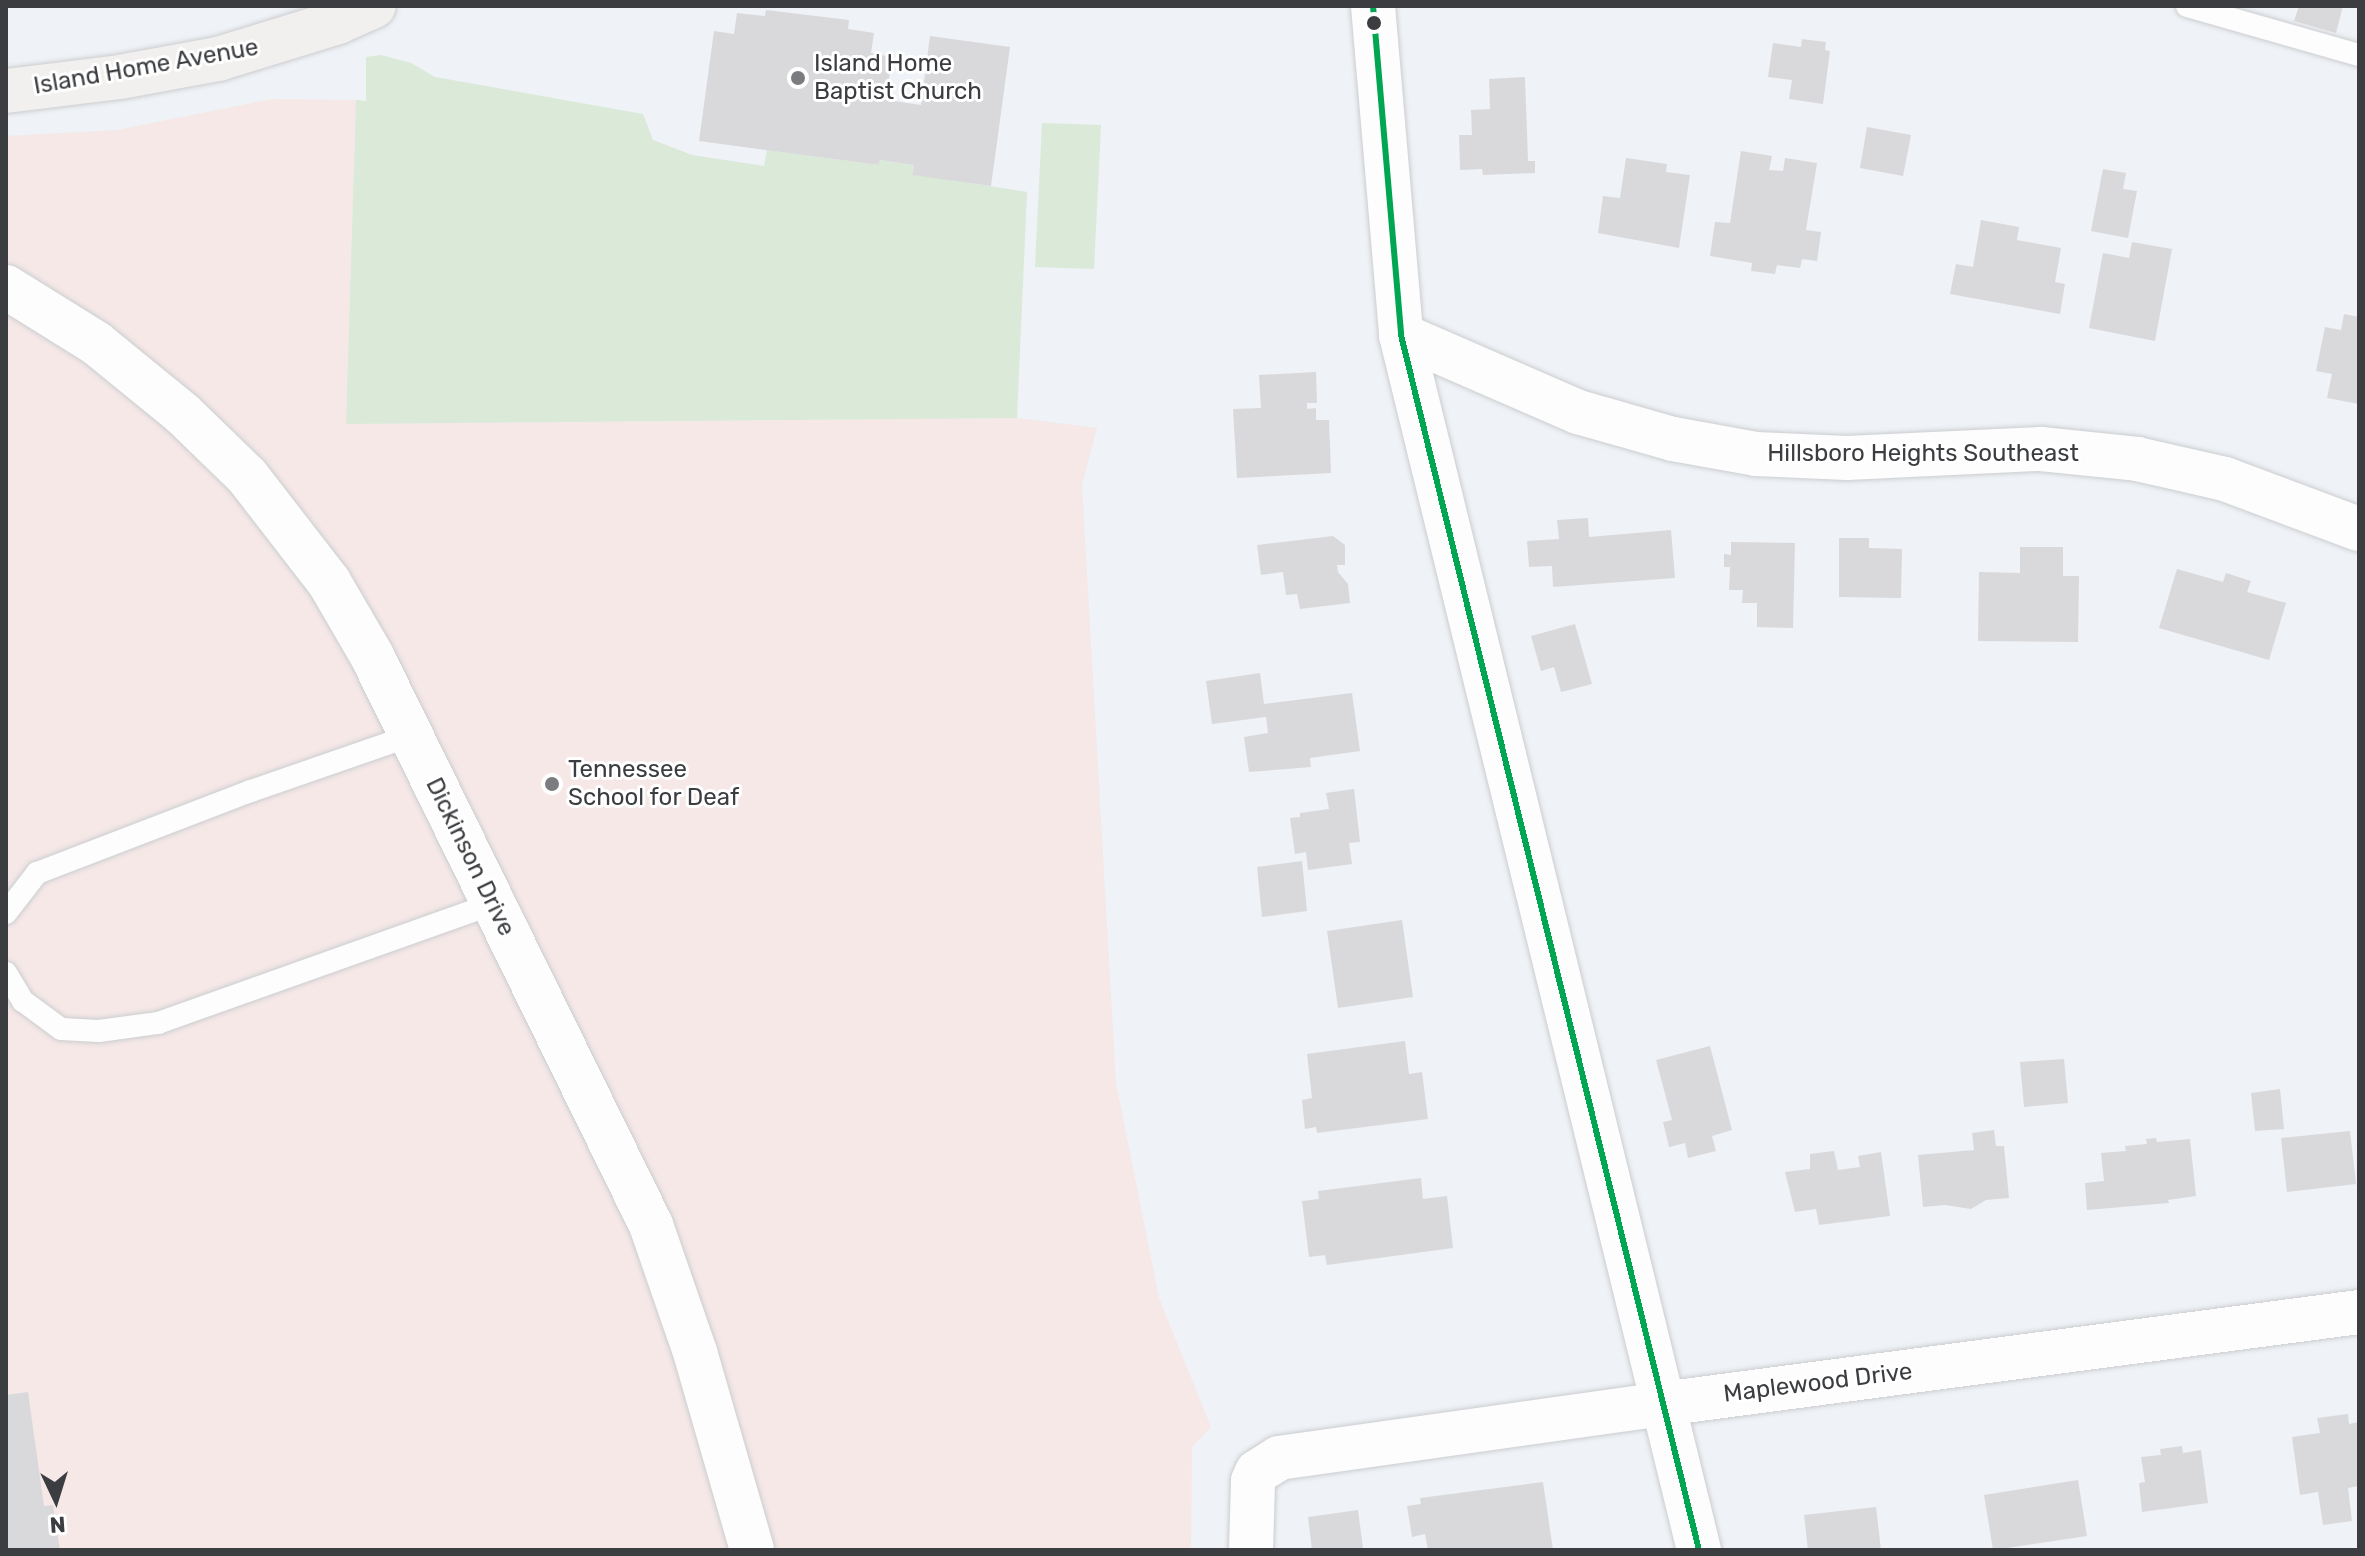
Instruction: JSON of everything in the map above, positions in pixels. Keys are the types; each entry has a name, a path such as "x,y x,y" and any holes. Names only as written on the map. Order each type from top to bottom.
{"street":[{"name":"Island Home Avenue","path":"6,91 120,77 218,59 325,27 374,6"},
{"path":"1373,6 1401,335 1699,1550"},
{"name":"Dickinson Drive","path":"6,287 96,343 183,414 247,476 329,582 372,656 651,1225 695,1352 752,1550"},
{"name":"Hillsboro Heights Southeast","path":"1401,335 1578,412 1673,439 1756,454 1847,458 2041,449 2137,459 2225,479 2359,529"},
{"name":"Maplewood Drive","path":"1251,1550 1253,1481 1257,1472 1279,1458 2359,1312"}],"lane":[{"path":"2187,6 2359,55"},
{"path":"6,913 37,873 251,791 410,736"},
{"path":"6,973 23,1001 61,1029 99,1031 143,1025 493,904"}],"shaded area":[{"name":"Tennessee School for Deaf","path":"272,99 356,100 346,424 1017,418 1097,428 1082,485 1116,1083 1159,1298 1211,1427 1192,1447 1191,1550 6,1550 6,136 117,130"}],"green space":[{"path":"381,55 411,63 435,77 643,114 653,140 692,155 764,166 767,150 879,165 880,160 914,165 912,174 1027,192 1017,418 346,424 356,100 366,101 366,57"},
{"path":"1042,123 1101,125 1094,269 1035,267"}],"building":[{"path":"2299,6 2343,6 2336,33 2294,21"},
{"name":"Island Home Baptist Church","path":"766,10 849,20 848,29 874,33 871,53 892,57 886,100 921,105 930,36 1010,47 991,186 912,175 914,165 880,160 879,165 699,141 714,31 734,34 737,13 765,16"},
{"path":"1802,39 1826,42 1825,50 1830,51 1823,104 1789,99 1792,80 1768,77 1773,43 1801,47"},
{"path":"1525,77 1528,161 1535,161 1535,173 1483,175 1482,169 1460,170 1459,135 1472,135 1471,110 1490,109 1489,79"},
{"path":"1867,127 1911,135 1903,176 1860,168"},
{"path":"1741,151 1772,156 1769,170 1783,171 1785,158 1817,163 1806,230 1821,232 1817,261 1802,259 1800,268 1777,265 1775,274 1751,271 1752,263 1710,256 1715,222 1730,223"},
{"path":"1626,158 1667,164 1666,172 1690,175 1679,248 1598,233 1603,196 1620,198"},
{"path":"2103,169 2126,173 2123,189 2137,191 2128,238 2091,231"},
{"path":"1981,220 2019,227 2017,240 2061,248 2055,282 2065,284 2060,314 1950,294 1956,264 1973,267"},
{"path":"2132,242 2172,249 2155,341 2089,328 2103,253 2129,258"},
{"path":"2344,314 2359,317 2359,404 2327,398 2332,374 2316,371 2325,327 2341,330"},
{"path":"1316,372 1317,403 1307,403 1307,409 1316,408 1316,420 1329,420 1331,473 1237,478 1233,409 1261,408 1259,375"},
{"path":"1588,518 1589,537 1671,530 1675,578 1553,587 1552,566 1529,567 1527,541 1559,539 1557,520"},
{"path":"1333,536 1345,545 1345,565 1337,565 1338,572 1348,584 1350,603 1300,609 1297,594 1286,595 1283,572 1261,575 1257,545"},
{"path":"1839,538 1869,538 1869,548 1902,549 1901,598 1839,597"},
{"path":"1731,542 1795,543 1793,628 1757,627 1757,603 1742,603 1743,590 1729,590 1730,567 1724,567 1724,554 1731,555"},
{"path":"2020,547 2063,547 2063,576 2079,576 2078,642 1978,641 1979,572 2020,573"},
{"path":"2177,569 2223,582 2226,573 2251,581 2247,592 2286,603 2269,660 2159,628"},
{"path":"1575,624 1592,684 1561,692 1554,667 1541,671 1531,636"},
{"path":"1260,673 1264,704 1352,693 1360,751 1310,758 1311,767 1249,772 1244,737 1268,733 1266,717 1212,724 1206,681"},
{"path":"1354,789 1360,842 1349,843 1352,864 1308,870 1306,852 1295,854 1290,818 1300,817 1300,813 1329,809 1326,793"},
{"path":"1302,861 1307,911 1262,917 1257,867"},
{"path":"1402,920 1413,997 1338,1008 1327,931"},
{"path":"1405,1041 1409,1074 1422,1072 1428,1119 1317,1133 1316,1127 1305,1129 1302,1100 1312,1098 1307,1054"},
{"path":"1710,1046 1732,1130 1712,1136 1716,1151 1688,1158 1685,1143 1669,1147 1663,1122 1672,1120 1656,1060"},
{"path":"2064,1059 2068,1103 2024,1107 2020,1062"},
{"path":"2280,1089 2284,1129 2255,1131 2251,1093"},
{"path":"1994,1130 1996,1146 2004,1146 2009,1198 1986,1200 1971,1209 1945,1205 1923,1207 1918,1155 1974,1150 1972,1133"},
{"path":"2350,1131 2356,1184 2287,1192 2281,1138"},
{"path":"2156,1138 2157,1142 2190,1139 2196,1196 2168,1200 2169,1203 2087,1210 2085,1183 2104,1181 2101,1153 2126,1151 2125,1146 2147,1144 2146,1139"},
{"path":"1834,1151 1838,1170 1860,1167 1858,1156 1881,1152 1890,1216 1819,1225 1816,1209 1795,1212 1785,1172 1810,1169 1810,1154"},
{"path":"1421,1178 1423,1199 1447,1196 1453,1248 1327,1265 1325,1255 1309,1257 1302,1201 1319,1199 1318,1191"},
{"path":"28,1392 44,1506 53,1505 60,1550 6,1550 6,1395"},
{"path":"2348,1414 2349,1424 2359,1422 2359,1486 2348,1488 2352,1521 2323,1525 2318,1492 2300,1495 2292,1437 2320,1433 2317,1418"},
{"path":"2182,1446 2183,1453 2201,1450 2208,1503 2142,1512 2139,1483 2145,1482 2141,1457 2161,1455 2160,1449"},
{"path":"2078,1480 2087,1536 1993,1550 1984,1495"},
{"path":"1543,1482 1553,1550 1428,1550 1425,1534 1412,1537 1407,1506 1421,1504 1420,1498"},
{"path":"1876,1507 1881,1550 1808,1550 1804,1515"},
{"path":"1358,1510 1363,1548 1312,1550 1308,1517"}],"transit line":[{"path":"1373,6 1401,335 1699,1550"}],"place":[{"name":"Island Home Baptist Church","path":"798,78"},
{"name":"Tennessee School for Deaf","path":"552,784"}]}
